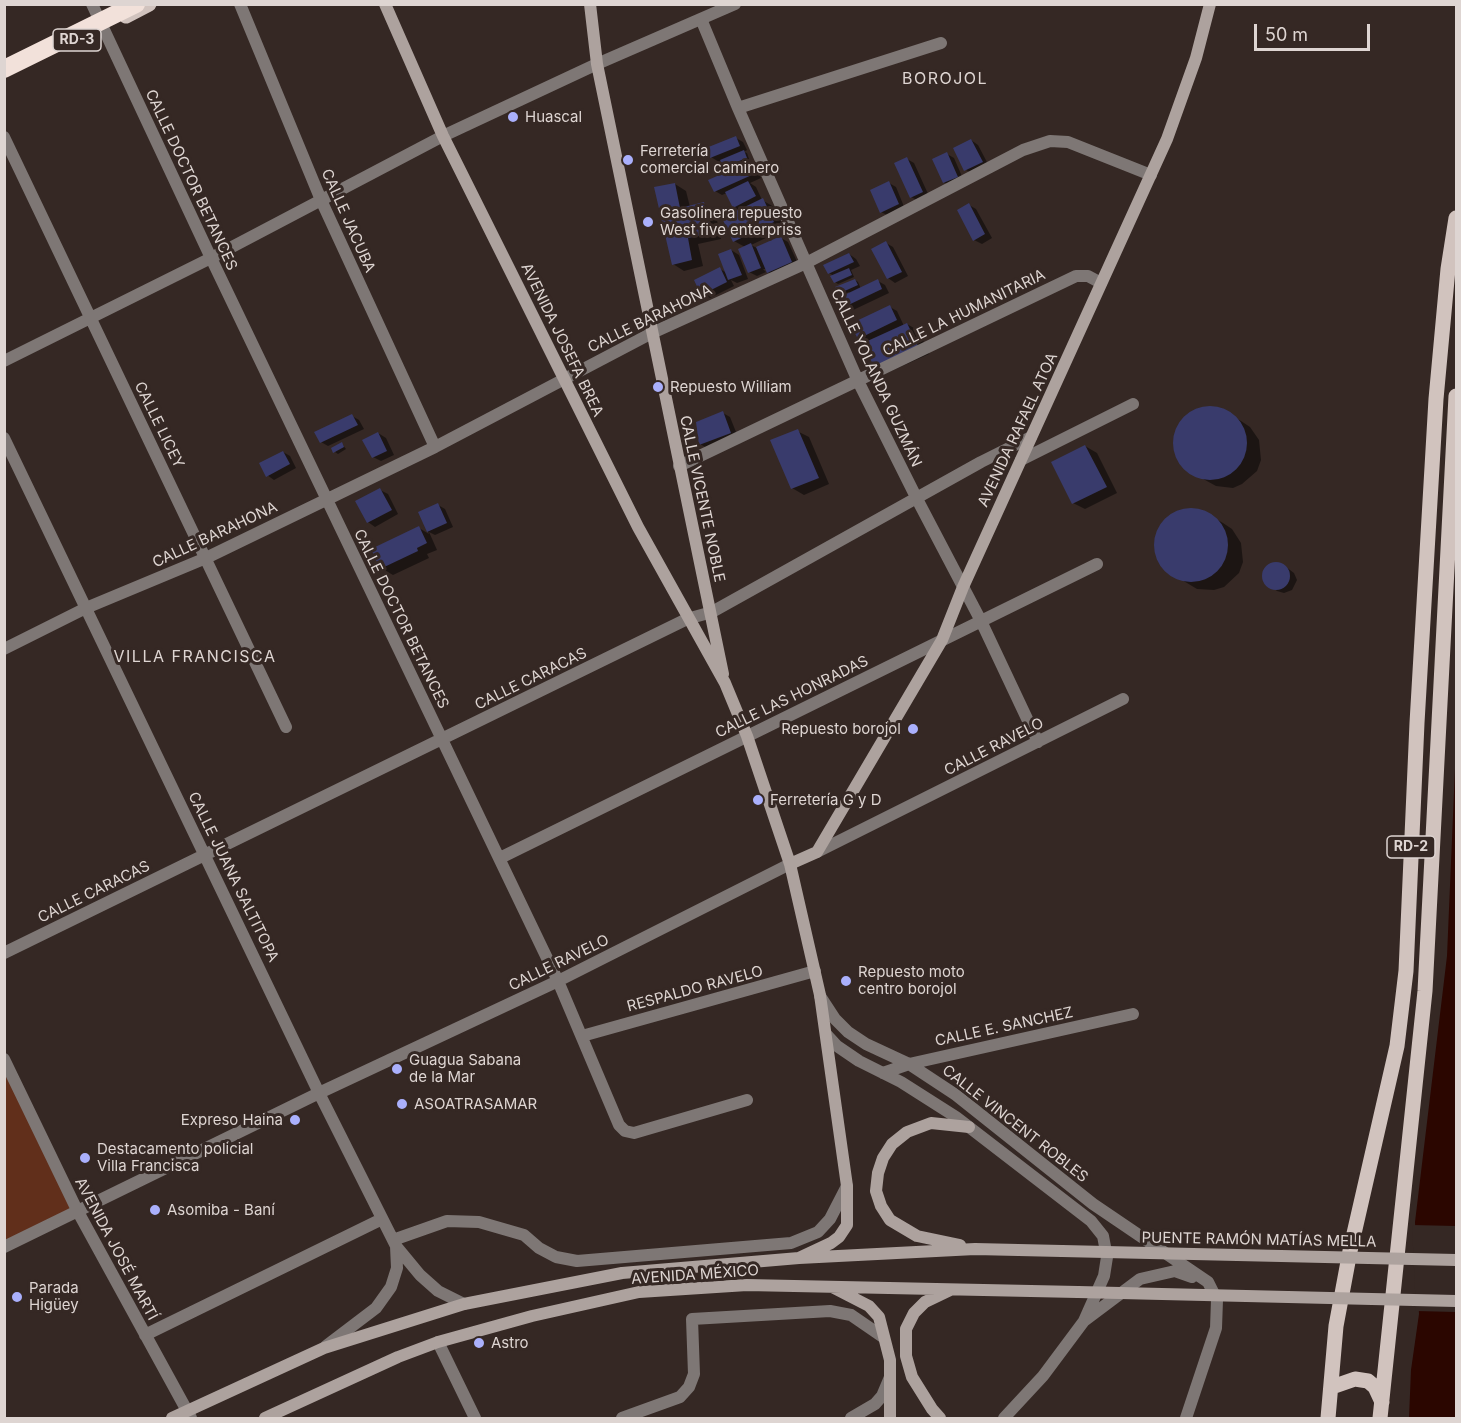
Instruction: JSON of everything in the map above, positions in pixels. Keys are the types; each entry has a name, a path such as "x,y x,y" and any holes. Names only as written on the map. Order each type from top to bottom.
{"highway":[{"name":"RD-3","path":"4,69 136,4"}],"main road":[{"name":"RD-3","path":"4,75 149,4"},
{"name":"AVENIDA JOSEFA BREA","path":"386,4 443,136 564,379 638,527 724,682"},
{"name":"CALLE VICENTE NOBLE","path":"590,4 597,64 679,466 712,612 724,682"},
{"name":"AVENIDA RAFAEL ATOA","path":"817,852 942,640 963,587 1167,139 1196,58 1210,4"},
{"name":"RD-2","path":"1328,1419 1336,1326 1350,1251 1397,1046 1406,971 1416,733 1436,399 1448,269 1456,218"},
{"name":"RD-2","path":"1380,1419 1425,991 1456,396"},
{"name":"CALLE VINCENT ROBLES","path":"724,682 747,736 790,864 820,995"},
{"name":"CALLE RAVELO","path":"790,864 817,852"},
{"name":"AVENIDA MÉXICO","path":"799,1258 831,1243 839,1237 847,1225 847,1186 820,995"},
{"path":"969,1127 931,1123 907,1132 892,1144 883,1158 876,1191 881,1206 890,1220 917,1236 975,1249"},
{"name":"AVENIDA MÉXICO","path":"172,1419 189,1415 324,1348 464,1304 622,1273 799,1258 975,1249 1062,1251"},
{"name":"PUENTE RAMÓN MATÍAS MELLA","path":"1062,1251 1456,1260"},
{"name":"AVENIDA MÉXICO","path":"265,1419 438,1342 532,1316 639,1292 747,1284 1456,1301"},
{"path":"830,1286 869,1306 879,1317 890,1360 890,1419"},
{"path":"940,1419 912,1377 906,1356 906,1329 914,1313 925,1302 952,1288"},
{"path":"1332,1387 1354,1379 1368,1381 1375,1387 1382,1402"}],"street":[{"name":"CALLE DOCTOR BETANCES","path":"92,4 211,258 558,981 619,1125 625,1131 634,1133 747,1100"},
{"name":"CALLE JACUBA","path":"240,4 321,200 435,447"},
{"path":"4,362 211,258 443,136 597,64 735,4"},
{"name":"CALLE YOLANDA GUZMÁN","path":"701,19 858,381 981,621 1038,742"},
{"path":"738,108 941,44"},
{"name":"CALLE LICEY","path":"4,137 286,727"},
{"name":"CALLE BARAHONA","path":"4,649 87,608 206,558 435,447 652,333 807,263 1023,150 1050,141 1068,142 1151,175"},
{"name":"CALLE LA HUMANITARIA","path":"679,466 1076,276 1088,276 1101,283"},
{"path":"1021,459 1133,404"},
{"name":"CALLE CARACAS","path":"4,953 687,619 712,612 981,462 1031,437"},
{"name":"CALLE JUANA SALTITOPA","path":"4,438 319,1093 382,1219 395,1243 420,1275 438,1291 464,1304"},
{"name":"CALLE LAS HONRADAS","path":"500,858 1097,564"},
{"name":"CALLE RAVELO","path":"817,852 1123,699"},
{"name":"CALLE RAVELO","path":"4,1247 319,1093 558,981 790,864"},
{"name":"RESPALDO RAVELO","path":"582,1036 815,971"},
{"name":"CALLE VINCENT ROBLES","path":"820,995 835,1019 848,1032 866,1044 909,1064 957,1095 1111,1216 1208,1282"},
{"name":"CALLE E. SANCHEZ","path":"883,1073 909,1064 1133,1014"},
{"path":"826,1034 851,1056 920,1094 969,1127 1091,1221 1102,1236 1107,1257 1104,1276 1084,1321 1044,1376 1004,1419"},
{"name":"AVENIDA JOSÉ MARTÍ","path":"4,1059 77,1210 189,1415"},
{"path":"324,1348 376,1308 391,1287 397,1268 395,1243 447,1221 479,1222 524,1235 539,1248 556,1257 577,1261 791,1242 818,1232 830,1219 847,1186"},
{"path":"145,1335 382,1219"},
{"path":"1084,1321 1140,1279 1175,1271 1208,1282 1217,1300 1216,1328 1185,1419"},
{"path":"622,1419 680,1397 690,1388 694,1374 692,1319 830,1311 851,1315 883,1337"},
{"path":"438,1342 474,1418"},
{"path":"851,1419 875,1404 882,1396 890,1377"}],"shaded area":[{"path":"1456,745 1456,1418 1409,1418 1411,1370 1419,1314 1415,1222 1447,956"},
{"path":"4,1059 77,1210 4,1247"}],"pier":[{"path":"1412,1225 1456,1226 1456,1312 1416,1311"}],"building":[{"path":"736,136 740,146 710,158 706,148"},
{"path":"971,139 983,162 964,171 953,148"},
{"path":"744,150 747,158 723,167 720,160"},
{"path":"947,152 958,177 943,183 932,159"},
{"path":"907,157 923,192 910,198 894,163"},
{"path":"749,162 754,174 714,192 708,180"},
{"path":"748,181 756,196 733,208 725,192"},
{"path":"889,181 899,204 880,213 870,190"},
{"path":"675,183 680,208 704,202 711,233 688,238 692,260 672,265 654,187"},
{"path":"763,198 774,222 733,242 722,218"},
{"path":"969,203 985,234 973,241 957,210"},
{"path":"781,236 792,262 767,273 756,247"},
{"path":"886,241 902,272 887,279 871,249"},
{"path":"751,243 761,268 748,273 738,249"},
{"path":"731,249 742,275 728,280 718,254"},
{"path":"849,253 854,262 828,274 823,265"},
{"path":"720,267 727,282 701,295 694,280"},
{"path":"849,268 852,275 834,283 830,276"},
{"path":"855,279 858,285 838,294 835,287"},
{"path":"878,279 882,289 842,308 838,298"},
{"path":"890,305 897,320 858,339 850,324"},
{"path":"907,323 919,348 874,367 863,343"},
{"path":"1210,406 1224,409 1236,417 1244,429 1247,443 1244,457 1236,469 1224,477 1210,480 1196,477 1184,469 1176,457 1173,443 1176,429 1184,417 1196,409"},
{"path":"723,411 731,433 699,445 696,422"},
{"path":"352,414 358,425 320,443 314,432"},
{"path":"798,429 819,478 791,489 770,440"},
{"path":"378,432 387,451 372,458 362,440"},
{"path":"342,442 344,447 333,453 331,448"},
{"path":"1085,445 1107,487 1072,504 1051,462"},
{"path":"283,451 290,464 266,477 259,463"},
{"path":"380,488 392,510 367,523 355,501"},
{"path":"438,503 447,523 427,532 418,512"},
{"path":"1191,508 1205,511 1217,519 1225,531 1228,545 1225,559 1217,571 1205,579 1191,582 1177,579 1165,571 1157,559 1154,545 1157,531 1165,519 1177,511"},
{"path":"419,526 427,543 417,548 418,551 380,569 371,549"},
{"path":"1276,562 1286,566 1290,576 1286,586 1276,590 1266,586 1262,576 1266,566"}],"place":[{"name":"Huascal","path":"513,117"},
{"name":"Ferretería comercial caminero","path":"628,160"},
{"name":"Gasolinera repuesto West five enterpriss","path":"648,222"},
{"name":"Repuesto William","path":"658,387"},
{"name":"Repuesto borojol","path":"913,729"},
{"name":"Ferretería G y D","path":"758,800"},
{"name":"Repuesto moto centro borojol","path":"846,981"},
{"name":"Guagua Sabana de la Mar","path":"397,1069"},
{"name":"ASOATRASAMAR","path":"402,1104"},
{"name":"Expreso Haina","path":"295,1120"},
{"name":"Destacamento policial Villa Francisca","path":"85,1158"},
{"name":"Asomiba - Baní","path":"155,1210"},
{"name":"Parada Higüey","path":"17,1297"},
{"name":"Astro","path":"479,1343"}],"district":[{"name":"BOROJOL","path":"945,79"},
{"name":"VILLA FRANCISCA","path":"195,657"}]}
